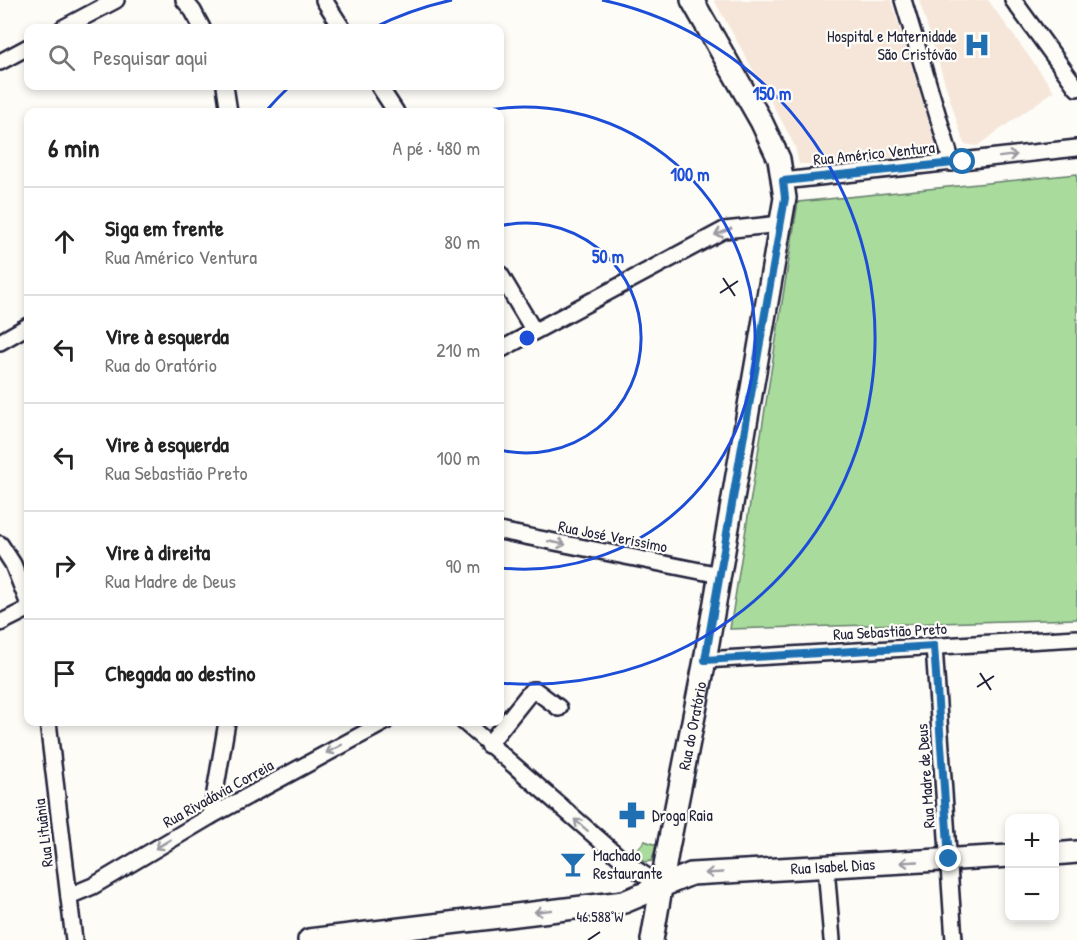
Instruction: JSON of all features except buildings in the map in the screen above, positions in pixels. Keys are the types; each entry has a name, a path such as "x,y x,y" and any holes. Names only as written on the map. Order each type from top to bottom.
{"street":[{"path":"71,24 116,0"},
{"path":"184,0 200,24"},
{"path":"324,0 339,24"},
{"name":"Rua do Oratório","path":"652,940 705,660 785,198 780,159 692,0"},
{"path":"903,0 952,163"},
{"path":"1013,0 1077,88"},
{"path":"0,62 24,49"},
{"path":"226,90 228,108"},
{"path":"382,90 393,108"},
{"name":"Rua Américo Ventura","path":"783,181 1077,148"},
{"path":"504,348 724,230 780,224"},
{"path":"504,281 534,331"},
{"path":"0,342 24,328"},
{"name":"Rua José Verissimo","path":"504,532 720,575"},
{"path":"0,544 13,564 24,592"},
{"path":"0,623 24,611"},
{"name":"Rua Sebastião Preto","path":"705,660 1077,638"},
{"name":"Rua Madre de Deus","path":"934,646 954,940"},
{"path":"504,725 531,690 535,690 559,708"},
{"name":"Rua Lituânia","path":"48,726 74,940"},
{"path":"211,816 226,726"},
{"name":"Rua Rivadávia Correia","path":"69,896 93,886 211,816 378,726"},
{"path":"468,726 625,862 661,886"},
{"path":"488,745 503,726"},
{"path":"1059,854 1077,852"},
{"name":"Rua Isabel Dias","path":"309,940 624,902 691,874 1005,856"},
{"path":"826,867 832,940"}],"shaded area":[{"path":"714,0 891,0 936,145 920,151 919,155 825,164 799,164 795,147 785,127"},
{"name":"Hospital e Maternidade São Cristóvão","path":"919,0 988,0 1054,91 977,146 964,144"}],"green space":[{"path":"1077,174 1077,619 730,629 798,202"},
{"path":"645,841 656,845 652,861 644,862 634,853"}],"place":[{"name":"Hospital e Maternidade São Cristóvão","path":"977,45"},
{"name":"Droga Raia","path":"632,815"},
{"name":"Machado Restaurante","path":"573,864"}],"route":[{"path":"949,859 934,646 705,660 785,198 783,181 963,162"}]}
